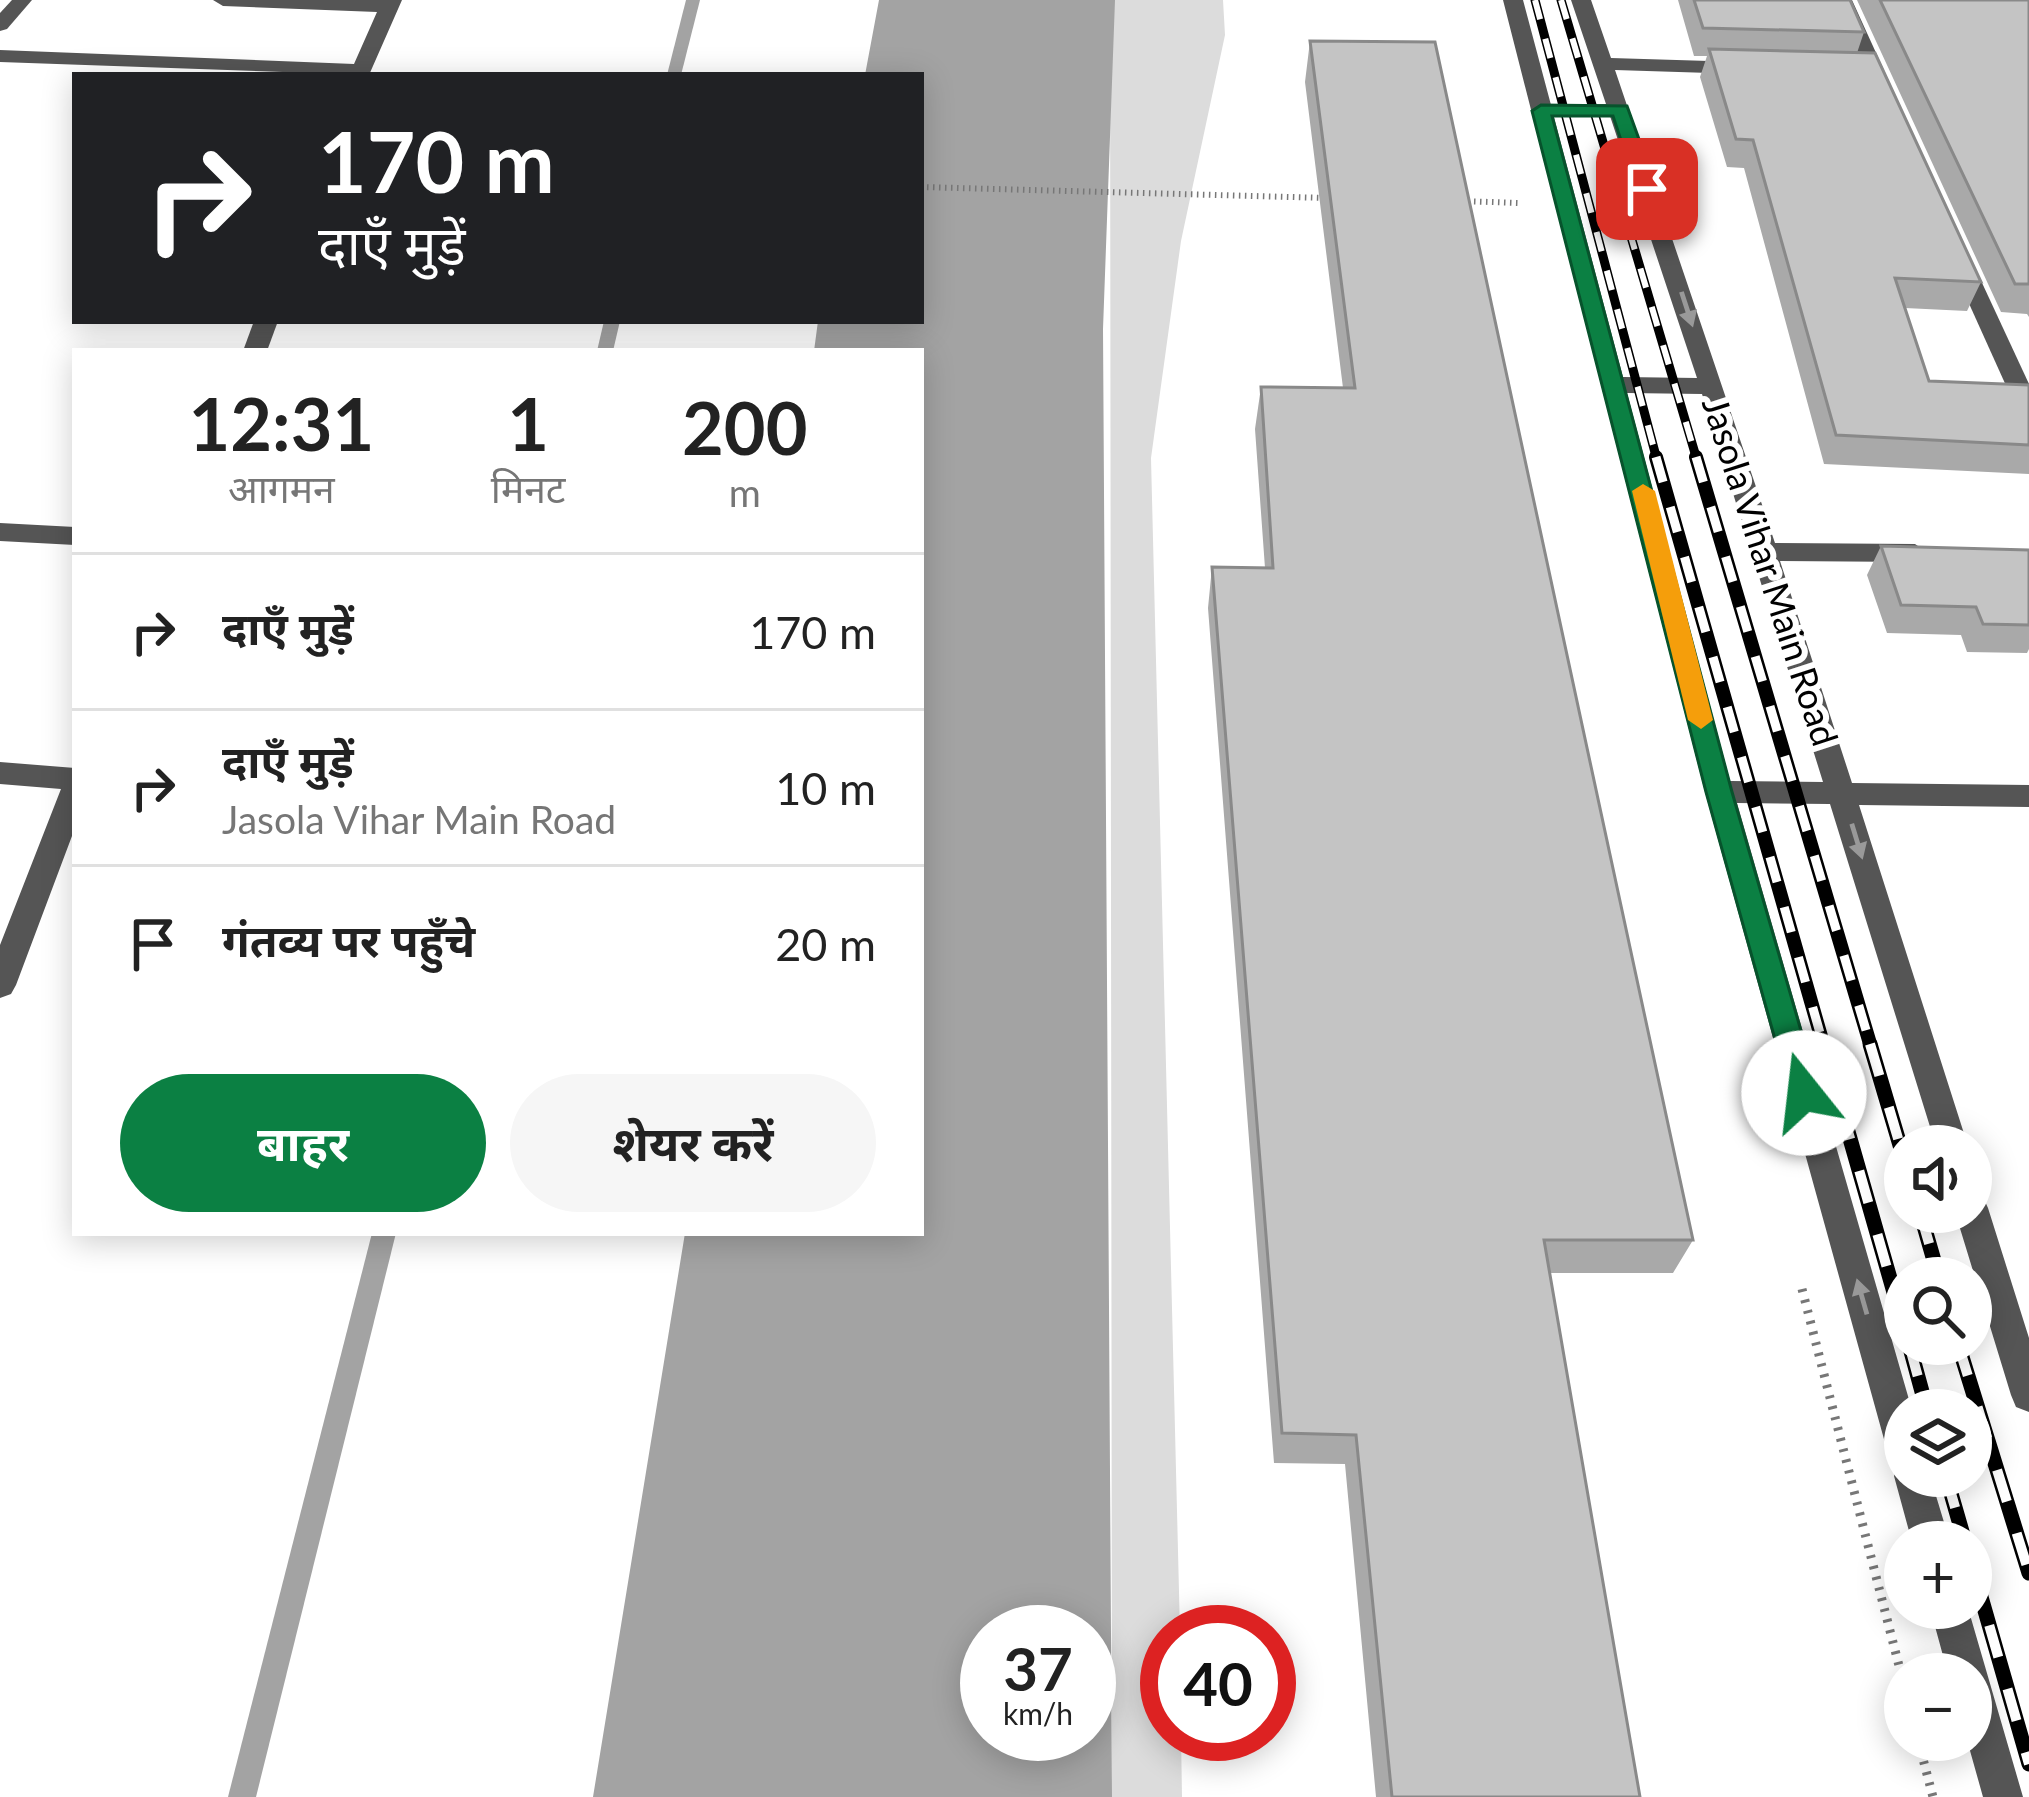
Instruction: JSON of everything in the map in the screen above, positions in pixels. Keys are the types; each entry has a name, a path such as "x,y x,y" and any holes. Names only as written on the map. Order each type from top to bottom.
{"street":[{"path":"0,25 22,0"},
{"path":"1,58 360,72 390,3 224,0"},
{"path":"1513,0 1719,792 1888,1389"},
{"name":"Jasola Vihar Main Road","path":"1581,0 1712,386 1945,1125"},
{"path":"1842,0 1862,70 1893,113"},
{"path":"1604,64 1757,68"},
{"path":"1541,111 1620,110"},
{"path":"1952,240 2029,410"},
{"path":"1616,386 1712,386"},
{"path":"0,532 72,536"},
{"path":"1765,552 1934,553"},
{"path":"0,773 72,779"},
{"path":"1719,792 2029,796"},
{"path":"1,981 72,798"},
{"path":"1979,1233 2029,1395"},
{"path":"1992,1761 2002,1797"}],"path":[{"path":"924,187 1337,198"},
{"path":"1452,201 1522,202"},
{"path":"1924,1761 1933,1797"}],"shaded area":[{"path":"879,0 1115,0 1103,329 1111,1605 960,1605 960,1761 1112,1761 1112,1797 593,1797 685,1236 924,1236 924,348 814,348 818,324 924,324 924,72 866,72"},
{"path":"1110,0 1223,0 1225,35 1181,241 1151,458 1179,1605 1140,1605 1140,1761 1181,1761 1182,1797 1112,1797 1116,1605 1112,1605"}],"building":[{"path":"1694,0 1850,0 1864,32 1703,28"},
{"path":"1880,0 2029,0 2029,284 2015,284"},
{"path":"1310,41 1435,42 1693,1240 1544,1240 1640,1797 1392,1797 1356,1435 1282,1433 1212,567 1273,568 1261,387 1355,388"},
{"path":"1709,49 1875,53 1981,282 1895,278 1929,381 2029,385 2029,445 1836,435 1753,140 1736,139"},
{"path":"1881,546 2029,550 2029,625 1983,624 1976,607 1901,605"}],"waterway":[{"path":"675,72 693,0"},
{"path":"606,348 611,324"},
{"path":"242,1797 383,1236"}],"railway":[{"path":"1535,0 1657,460"},
{"path":"1561,0 1697,460"},
{"path":"1656,457 1824,1047"},
{"path":"1696,457 1871,1047"},
{"path":"1823,1044 1884,1258"},
{"path":"1870,1044 1894,1125"},
{"path":"1926,1233 1933,1257"},
{"path":"1915,1365 1921,1389"},
{"path":"1965,1365 2029,1573"},
{"path":"1952,1497 1959,1521"},
{"path":"1990,1629 2029,1764"}],"slow traffic":[{"path":"1643,491 1701,720"}],"route":[{"path":"1647,189 1620,110 1541,111 1719,792 1804,1093"}]}
